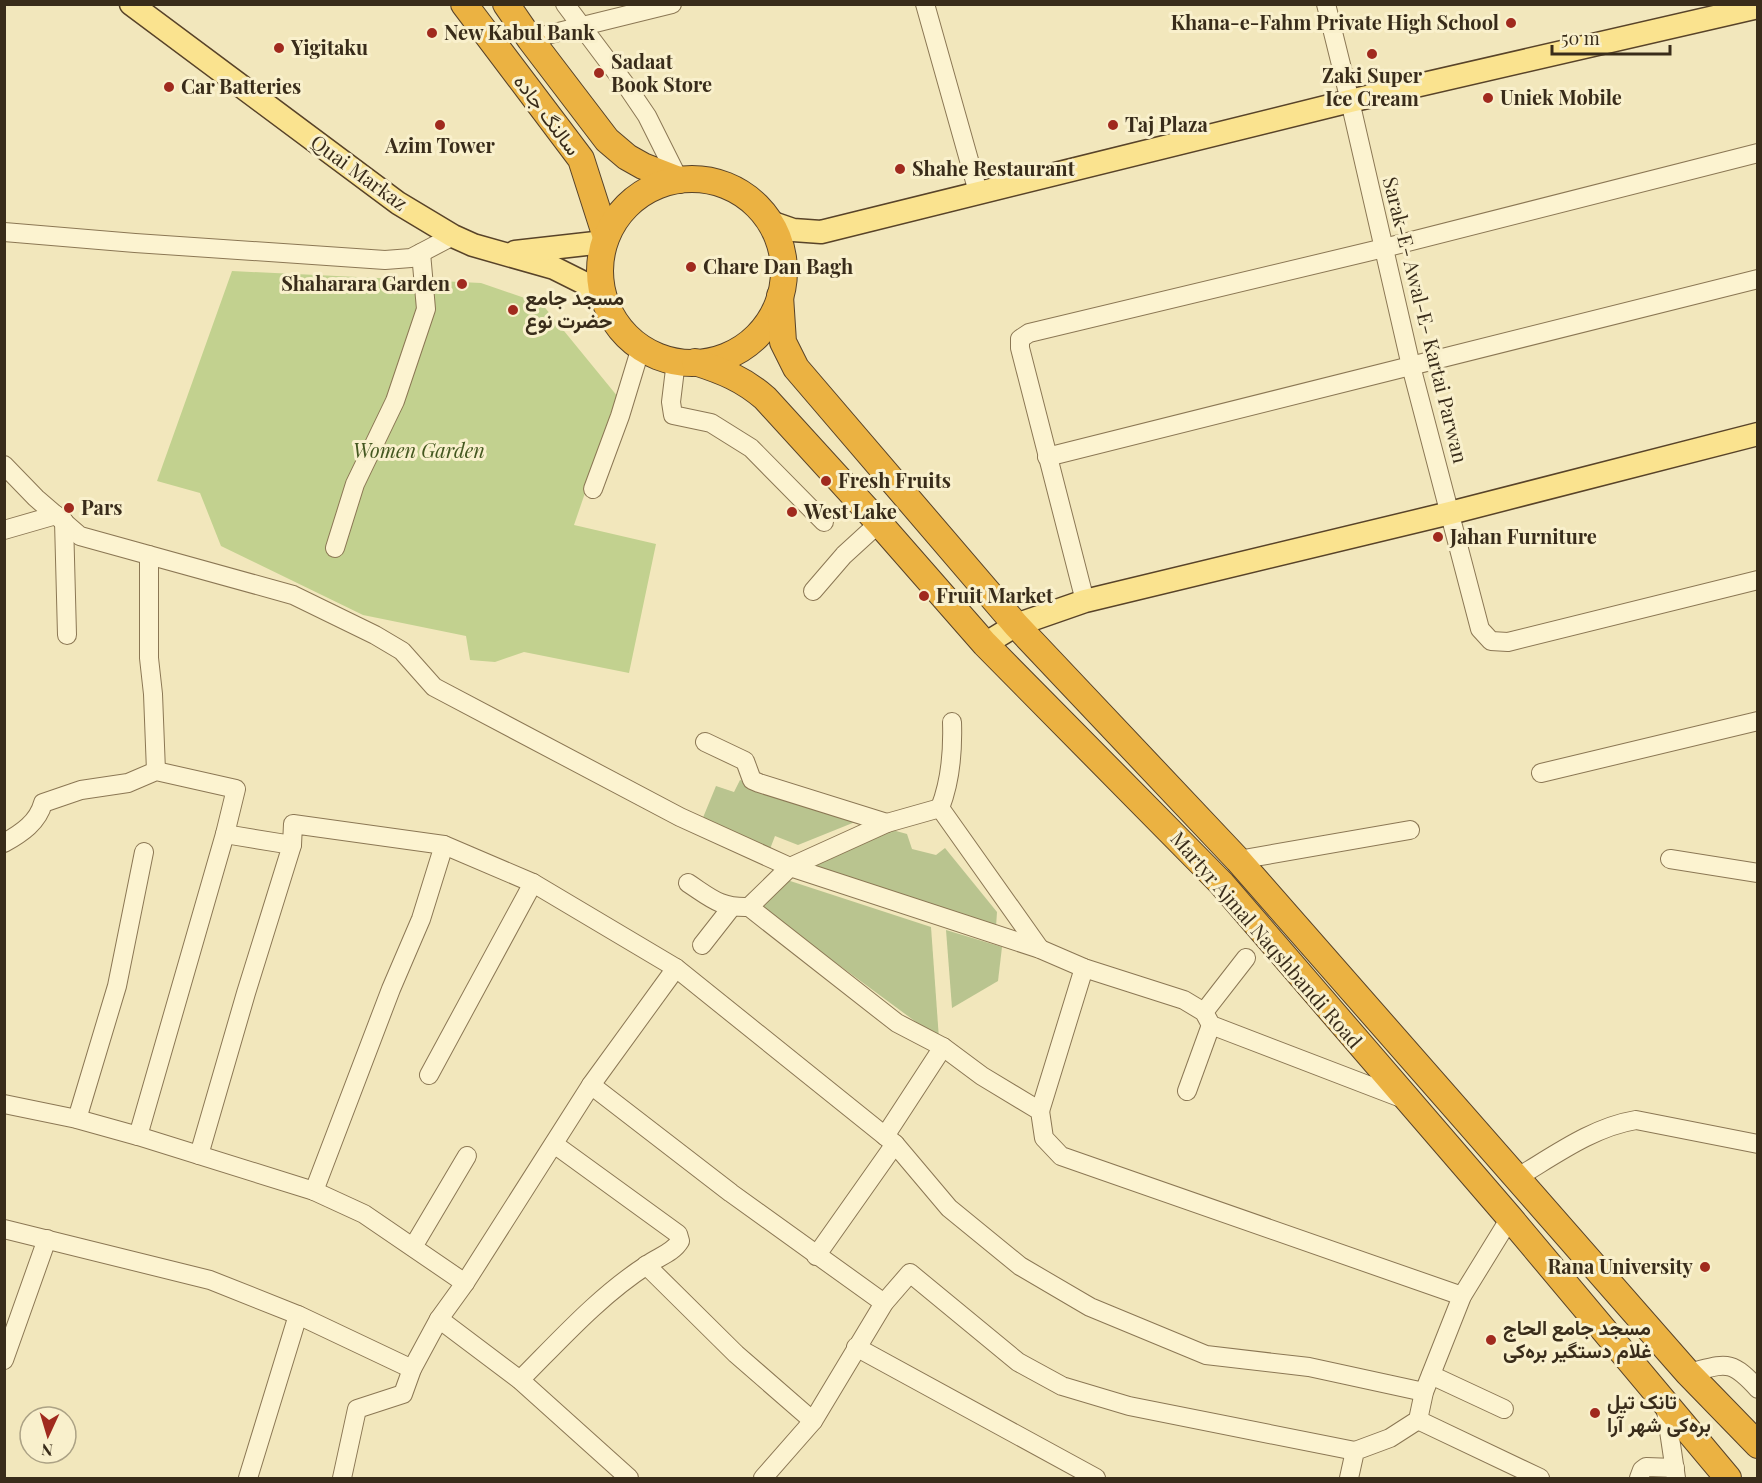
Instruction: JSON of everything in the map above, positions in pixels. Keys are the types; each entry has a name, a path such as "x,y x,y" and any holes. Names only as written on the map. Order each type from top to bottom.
{"highway":[{"name":"سالنگ جاده","path":"464,4 581,159 605,239"},
{"name":"سالنگ جاده","path":"506,4 607,140 627,157 679,180"},
{"path":"697,179 714,182 746,197 770,222 783,258 780,296 767,322 748,343 714,360 686,362 658,356 641,347 626,335 614,320 606,303 600,273 605,239 615,220 635,199 660,184 679,180 697,179"},
{"name":"Martyr Ajmal Naqshbandi Road","path":"780,296 783,342 796,368 1016,625 1238,861 1688,1373 1752,1434"},
{"name":"Martyr Ajmal Naqshbandi Road","path":"686,362 720,370 748,383 765,398 985,644 1222,884 1405,1099 1510,1218 1665,1404 1719,1473"}],"main road":[{"name":"Quai Markaz","path":"131,4 398,203 453,236 473,245 554,268 584,283 606,303"},
{"path":"770,222 793,231 820,232 1350,101 1758,7"},
{"path":"505,253 605,239"},
{"path":"985,644 1016,625 1085,601 1450,513 1758,434"}],"street":[{"path":"565,4 628,88 646,116 679,180"},
{"path":"530,39 672,4"},
{"path":"925,4 978,192"},
{"name":"Sarak-E- Awal-E- Kartai Parwan","path":"1326,4 1411,366 1480,629 1491,641 1508,642 1758,580"},
{"path":"1085,601 1020,348 1020,339 1029,333 1384,248 1758,153"},
{"path":"4,232 386,260 411,258 453,236"},
{"path":"4,241 76,245 96,240"},
{"path":"335,548 355,484 395,401 426,309 421,254"},
{"path":"1047,457 1758,279"},
{"path":"593,489 620,416 641,347"},
{"path":"686,362 671,402 673,414 711,423 751,448 824,522"},
{"path":"4,465 36,498 80,536 293,595 375,635 402,651 434,687 680,817 790,867 1040,949 1084,968 1184,1000 1207,1018 1405,1099"},
{"path":"4,530 60,518"},
{"path":"60,518 67,635"},
{"path":"813,591 844,555 879,523"},
{"path":"149,555 148,658 153,694 156,771"},
{"path":"1541,773 1758,720"},
{"path":"940,808 947,791 951,765 952,722"},
{"path":"705,742 744,762 752,780 887,823"},
{"path":"4,843 17,836 40,816 43,803 81,790 128,783 156,771 236,789 138,1136"},
{"path":"940,808 1040,949"},
{"path":"702,945 740,908 790,867 887,823 940,808"},
{"path":"199,1155 292,845 292,824 444,845 533,883 676,968 890,1140 949,1208 1020,1266 1090,1306 1206,1356 1257,1360 1428,1383 1504,1409"},
{"path":"1238,861 1410,830"},
{"path":"225,834 292,845"},
{"path":"314,1191 391,989 421,919 444,845"},
{"path":"77,1119 117,986 144,852"},
{"path":"1670,859 1758,873"},
{"path":"429,1075 533,883"},
{"path":"688,883 714,901 740,908 897,1023 944,1047 982,1076 1040,1111"},
{"path":"1186,1091 1207,1018 1246,958"},
{"path":"342,1479 357,1409 403,1394 412,1369 439,1319 465,1283 591,1084 676,968"},
{"path":"1084,968 1040,1111 1044,1138 1061,1156 1462,1296"},
{"path":"816,1256 890,1140 944,1047"},
{"path":"591,1084 816,1256 884,1303"},
{"path":"4,1104 77,1119 138,1136 314,1191 364,1214 465,1283"},
{"path":"1518,1177 1599,1130 1616,1123 1636,1120 1758,1144"},
{"path":"520,1380 593,1308 646,1265 676,1248 680,1241 678,1234 554,1144"},
{"path":"413,1247 467,1156"},
{"path":"762,1479 813,1421 884,1303 910,1273 1018,1362 1062,1386 1129,1406 1356,1451 1390,1438 1418,1420 1428,1383 1462,1296 1510,1218"},
{"path":"4,1229 210,1280 298,1315 412,1369"},
{"path":"4,1360 46,1239"},
{"path":"646,1265 736,1354 813,1421"},
{"path":"248,1479 298,1315"},
{"path":"439,1319 520,1380 629,1479"},
{"path":"856,1347 1096,1479"},
{"path":"1688,1373 1724,1364 1742,1371 1758,1389"},
{"path":"1639,1479 1642,1470 1646,1467 1675,1473 1665,1404"},
{"path":"1418,1420 1540,1479"},
{"path":"1349,1479 1356,1451"}],"green space":[{"name":"Women Garden","path":"232,271 481,283 542,304 618,397 574,525 656,544 629,673 524,652 495,662 470,660 466,636 363,615 221,546 200,493 157,481"},
{"path":"740,780 860,820 798,845 775,836 770,849 702,820 716,786 734,792"},
{"path":"885,828 907,834 912,849 936,855 945,848 997,912 996,927 800,862"},
{"path":"781,878 931,927 939,1039 755,903"},
{"path":"946,930 1002,947 998,981 952,1008"}],"place":[{"name":"Khana-e-Fahm Private High School","path":"1511,23"},
{"name":"New Kabul Bank","path":"432,33"},
{"name":"Yigitaku","path":"279,48"},
{"name":"Zaki Super Ice Cream","path":"1372,54"},
{"name":"Sadaat Book Store","path":"599,73"},
{"name":"Car Batteries","path":"169,87"},
{"name":"Uniek Mobile","path":"1488,98"},
{"name":"Azim Tower","path":"440,125"},
{"name":"Taj Plaza","path":"1113,125"},
{"name":"Shahe Restaurant","path":"900,169"},
{"name":"Chare Dan Bagh","path":"691,267"},
{"name":"Shaharara Garden","path":"462,284"},
{"name":"مسجد جامع حضرت نوع","path":"513,310"},
{"name":"Fresh Fruits","path":"826,481"},
{"name":"Pars","path":"69,508"},
{"name":"West Lake","path":"792,512"},
{"name":"Jahan Furniture","path":"1438,537"},
{"name":"Fruit Market","path":"924,596"},
{"name":"Rana University","path":"1705,1267"},
{"name":"مسجد جامع الحاج غلام دستگیر بره‌کی","path":"1491,1340"},
{"name":"تانک تیل بره‌کی شهر آرا","path":"1595,1413"}]}
